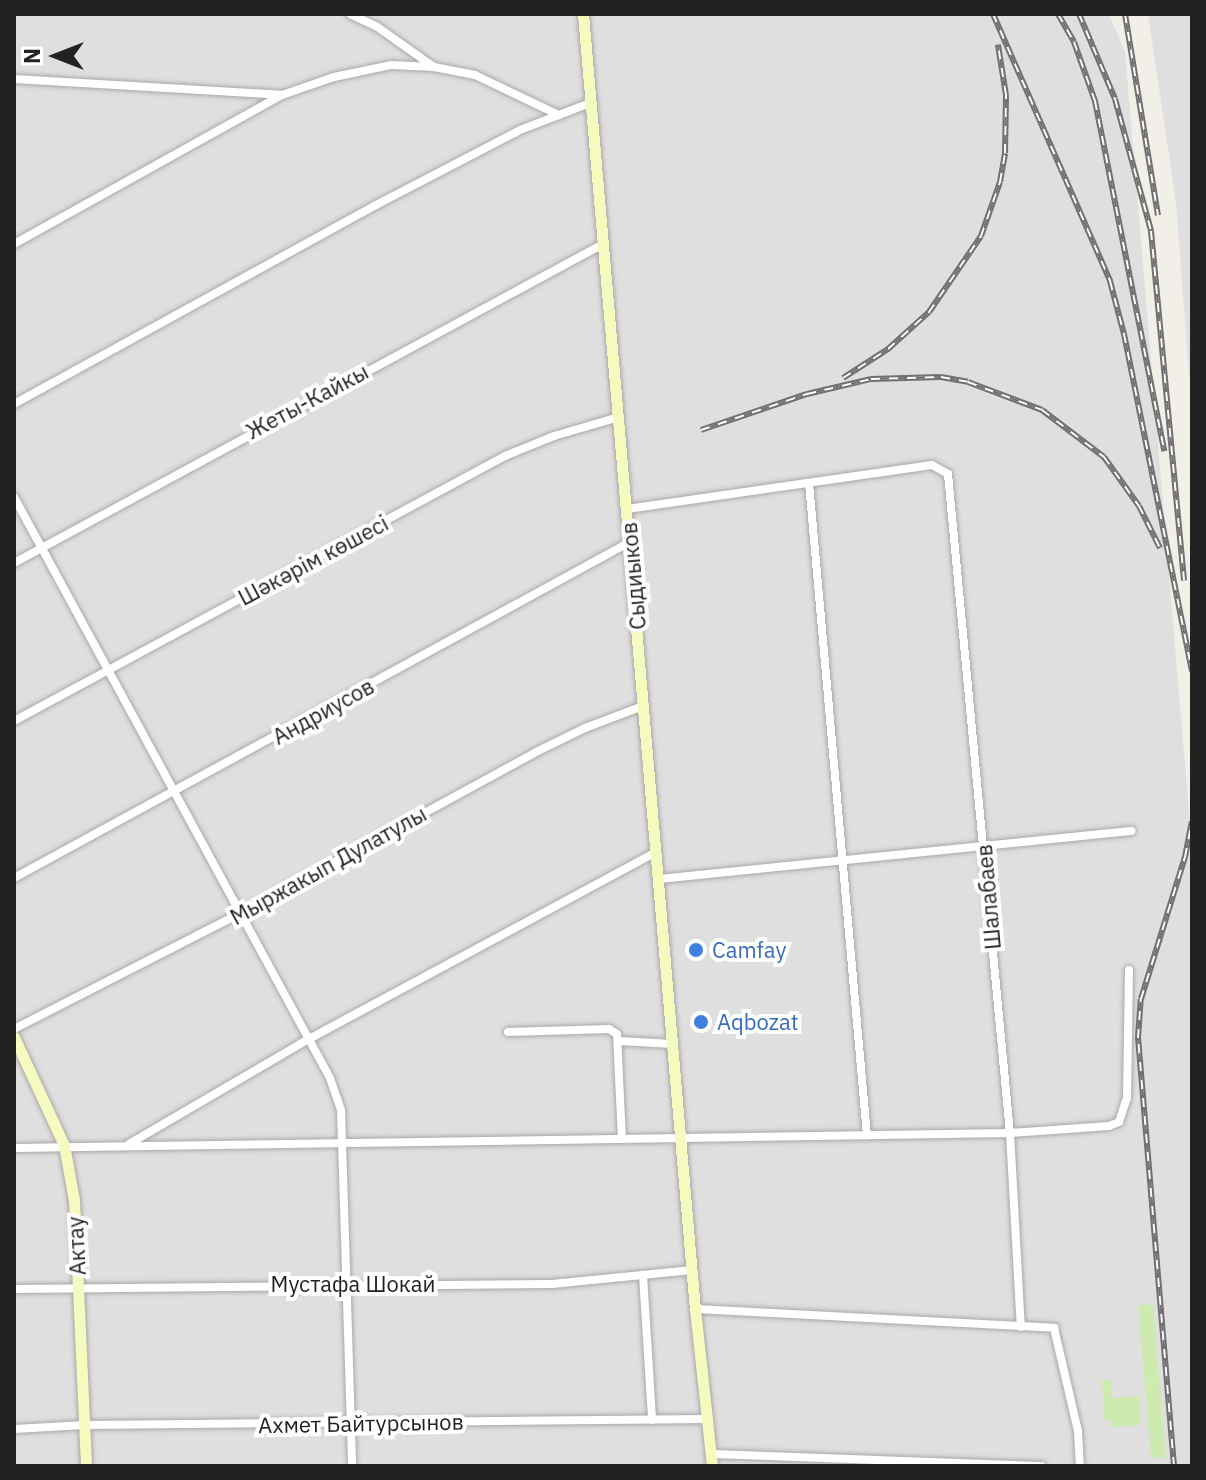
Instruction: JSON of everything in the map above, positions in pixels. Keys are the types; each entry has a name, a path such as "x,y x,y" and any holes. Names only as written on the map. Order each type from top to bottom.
{"street":[{"path":"350,14 376,26 434,67"},
{"name":"Сыдиыков","path":"583,14 695,1309 712,1460"},
{"path":"14,244 282,95 334,77 391,65 434,67 475,75 559,115"},
{"path":"14,79 282,95"},
{"path":"14,404 376,205 520,130 590,103"},
{"name":"Жеты-Кайкы","path":"14,563 603,244"},
{"name":"Шәкәрім көшесі","path":"14,721 505,456 554,436 619,417"},
{"name":"Шалабаев","path":"809,483 932,465 944,468 951,482 1010,1133 1021,1327"},
{"path":"627,509 809,483 867,1135"},
{"path":"14,497 330,1078 341,1110 343,1142 352,1466"},
{"name":"Андриусов","path":"14,878 630,542"},
{"name":"Мыржакып Дулатулы","path":"14,1029 241,913 536,752 585,728 643,706"},
{"path":"658,879 1132,831"},
{"path":"129,1144 309,1039 656,852"},
{"path":"14,1148 1010,1133 1109,1126 1119,1122 1127,1098 1129,970"},
{"path":"508,1032 609,1029 617,1034 622,1139"},
{"name":"Актау","path":"14,1037 64,1145 74,1200 86,1466"},
{"path":"619,1041 673,1044"},
{"name":"Мустафа Шокай","path":"14,1289 78,1286 552,1284 692,1270"},
{"path":"643,1275 652,1420"},
{"path":"695,1309 1054,1328 1078,1431 1080,1466"},
{"name":"Ахмет Байтурсынов","path":"14,1429 85,1425 709,1419"},
{"path":"712,1460 1042,1466"}],"shaded area":[{"path":"14,14 1109,14 1125,52 1192,847 1192,1466 14,1466"},
{"path":"1148,14 1192,14 1192,413 1176,203"}],"green space":[{"path":"1138,1305 1153,1305 1166,1458 1151,1458"},
{"path":"1102,1380 1111,1380 1112,1398 1139,1396 1141,1425 1112,1427 1112,1420 1104,1419"}],"railway":[{"path":"993,14 1110,281 1124,334 1192,671"},
{"path":"1058,14 1074,42 1095,101 1164,451"},
{"path":"1079,14 1115,99 1151,231 1184,580"},
{"path":"1125,14 1158,215"},
{"path":"843,378 888,349 929,312 981,236 1000,182 1005,153 1006,95 998,45"},
{"path":"701,430 807,394 871,379 941,377 968,382 1042,410 1104,457 1139,506 1160,548"},
{"path":"1174,1466 1138,1038 1141,999 1185,857 1192,822"}],"place":[{"name":"Camfay","path":"696,950"},
{"name":"Aqbozat","path":"701,1022"}]}
